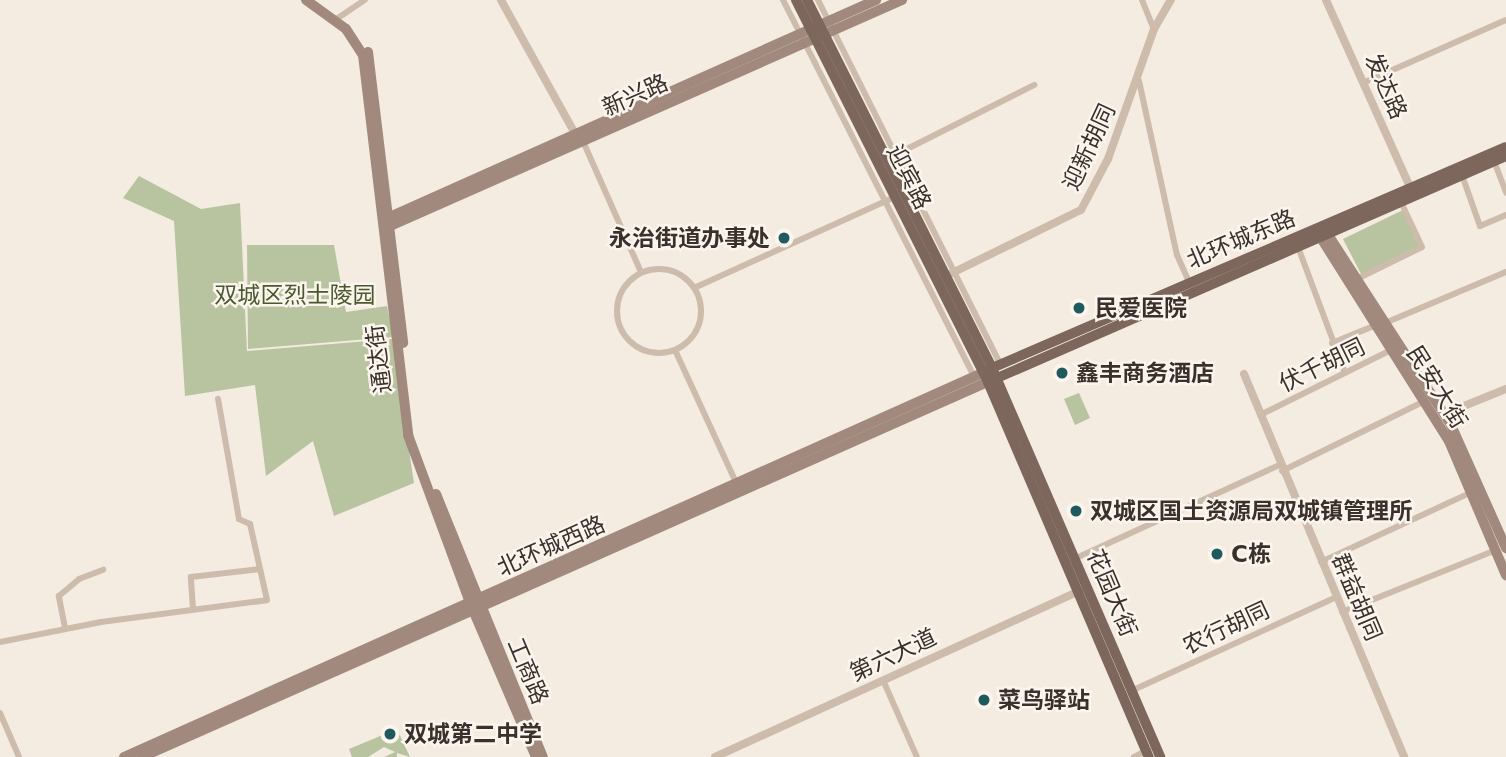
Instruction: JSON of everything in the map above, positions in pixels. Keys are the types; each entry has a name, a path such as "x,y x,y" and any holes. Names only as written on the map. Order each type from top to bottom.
{"main road":[{"name":"通达街","path":"306,0 338,19"},
{"name":"通达街","path":"318,0 353,36 363,55 387,222 408,435 475,605"},
{"name":"迎宾路","path":"796,0 894,159 895,197 950,274 989,374"},
{"name":"迎宾路","path":"807,0 816,31 895,197 989,374"},
{"name":"新兴路","path":"387,222 816,31 876,0"},
{"name":"新兴路","path":"816,31 902,0"},
{"name":"北环城东路","path":"989,374 1298,247 1322,232 1411,189 1506,147"},
{"name":"北环城东路","path":"989,374 1190,284 1401,202 1506,156"},
{"name":"民安大街","path":"1322,232 1357,279 1380,324"},
{"name":"民安大街","path":"1322,232 1396,348 1444,414 1477,477 1503,548 1506,575"},
{"name":"民安大街","path":"1396,348 1503,548"},
{"name":"北环城西路","path":"738,488 989,374"},
{"name":"北环城西路","path":"142,757 989,374"},
{"name":"花园大街","path":"989,374 1074,559 1082,590 1131,692 1153,753"},
{"name":"花园大街","path":"989,374 1153,753"},
{"name":"北环城西路","path":"124,757 475,605"},
{"name":"工商路","path":"475,605 536,757"},
{"name":"工商路","path":"475,605 543,757"}],"street":[{"path":"338,19 365,0"},
{"path":"501,0 577,137 641,272"},
{"path":"783,0 816,31"},
{"path":"816,31 818,0"},
{"path":"1142,0 1154,29"},
{"name":"迎新胡同","path":"950,274 1081,210 1107,160 1139,80 1154,29 1171,0"},
{"name":"发达路","path":"1326,0 1411,189"},
{"path":"1363,83 1506,20"},
{"path":"1139,80 1177,255 1190,284"},
{"path":"950,274 894,159 1034,85"},
{"path":"1494,161 1506,193"},
{"path":"1462,175 1480,226 1506,215"},
{"path":"694,288 895,197"},
{"path":"1357,279 1422,247 1401,202"},
{"path":"1298,247 1345,373"},
{"path":"668,269 694,288 701,307 700,320 686,343 675,350 660,353 640,349 624,336 617,320 620,292 641,272 668,269"},
{"path":"1332,343 1506,272"},
{"name":"伏千胡同","path":"1260,415 1396,348"},
{"path":"675,350 738,488"},
{"name":"群益胡同","path":"1244,374 1404,757"},
{"path":"1444,414 1506,389"},
{"path":"0,642 65,628 193,609 264,602 267,596 250,524 239,519 218,399"},
{"path":"1074,559 1425,401"},
{"path":"1321,562 1472,492"},
{"path":"1342,612 1503,548"},
{"path":"193,609 191,577 260,569"},
{"path":"65,628 59,596 79,579 103,570"},
{"name":"第六大道","path":"715,757 1082,590"},
{"name":"农行胡同","path":"1131,692 1336,597"},
{"path":"883,680 917,757"},
{"path":"0,713 19,757"},
{"path":"735,748 739,757"},
{"path":"1135,757 1153,753"}],"green space":[{"path":"139,176 201,209 240,203 247,351 392,339 414,483 334,516 313,441 266,476 255,385 185,396 174,221 123,198"},
{"path":"1403,210 1420,246 1361,274 1343,239"},
{"name":"双城区烈士陵园","path":"247,245 334,245 346,312 387,306 393,337 248,349"},
{"path":"1079,393 1090,418 1075,425 1064,399"},
{"path":"397,729 410,757 397,753 397,757 384,757 395,752 384,747 368,757 352,757 349,749"}],"place":[{"name":"永治街道办事处","path":"784,238"},
{"name":"民爱医院","path":"1079,308"},
{"name":"鑫丰商务酒店","path":"1062,373"},
{"name":"双城区国土资源局双城镇管理所","path":"1076,511"},
{"name":"C栋","path":"1217,554"},
{"name":"菜鸟驿站","path":"984,700"},
{"name":"双城第二中学","path":"390,734"}]}
